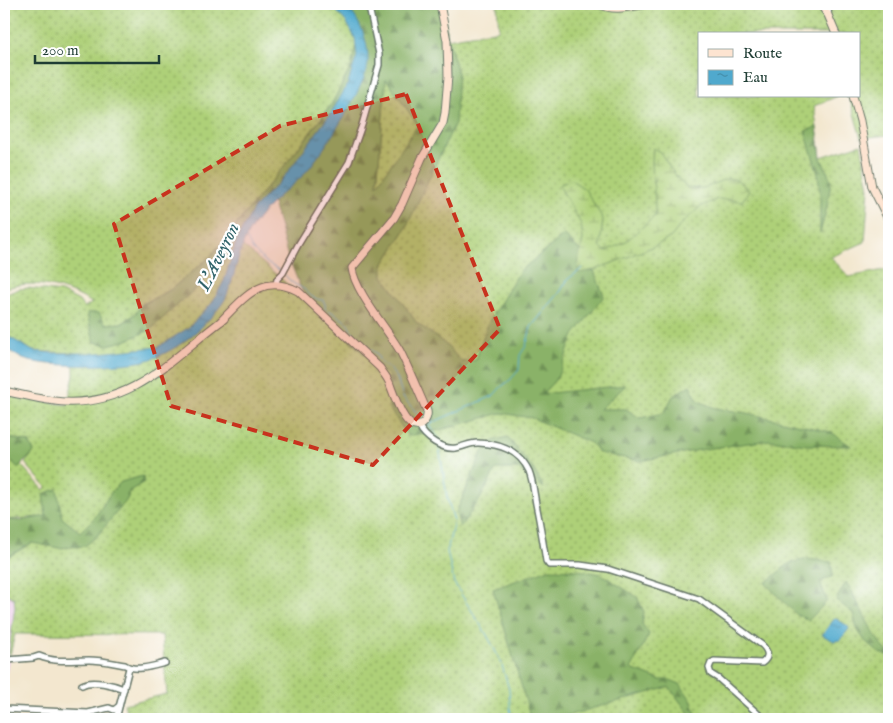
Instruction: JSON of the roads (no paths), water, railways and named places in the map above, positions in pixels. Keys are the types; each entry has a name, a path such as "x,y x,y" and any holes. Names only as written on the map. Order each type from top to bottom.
{"street":[{"path":"276,285 349,162 357,140 379,65 378,42 367,4"},
{"path":"440,4 447,42 448,76 445,113 442,123 422,158 394,218 352,268 357,284 399,350 427,411 422,423 422,433 449,448 458,448 478,442 515,452 528,470 533,485 546,561 549,565 580,565 608,570 699,599 762,645 766,649 768,656 762,663 714,661 709,668 712,674 764,719"},
{"path":"598,4 606,8 620,9 647,4"},
{"path":"820,4 828,15 835,32"},
{"path":"828,15 829,4"},
{"path":"853,98 872,187 889,221"},
{"path":"4,391 51,401 75,402 100,399 123,392 142,383 158,372 259,291 276,285 309,303 380,368 388,379 407,421 412,425 422,423"},
{"path":"7,660 39,656 65,661 92,660 124,665 136,669 165,663"},
{"path":"119,719 119,706 129,668"},
{"path":"82,685 87,682 124,689"},
{"path":"4,709 88,713 109,708 114,710 119,706"}],"water":[{"path":"330,4 345,4 359,23 367,46 368,62 366,72 352,102 332,136 312,164 299,180 270,205 252,227 242,249 226,298 208,321 171,350 151,359 125,364 67,365 34,362 23,359 4,347 4,334 33,351 51,353 98,353 158,347 188,328 212,303 224,281 238,237 254,208 284,177 331,113 347,86 357,56 355,38 347,23"},
{"path":"835,618 848,626 849,629 840,640 834,641 822,635"}],"waterway":[{"name":"L'Aveyron","path":"246,237 252,249 267,263 281,271"},
{"path":"429,424 493,396 510,380 519,370 520,355 526,346 531,327 560,292 568,279 583,268"},
{"path":"285,275 312,297 323,300 325,309 348,323 350,329 366,346 377,354 380,362 390,369 397,378 403,397 422,419"},
{"path":"427,423 438,437 440,443"},
{"path":"439,447 447,497 454,521 447,551 454,583 487,635 501,662 509,689 511,719"}]}
